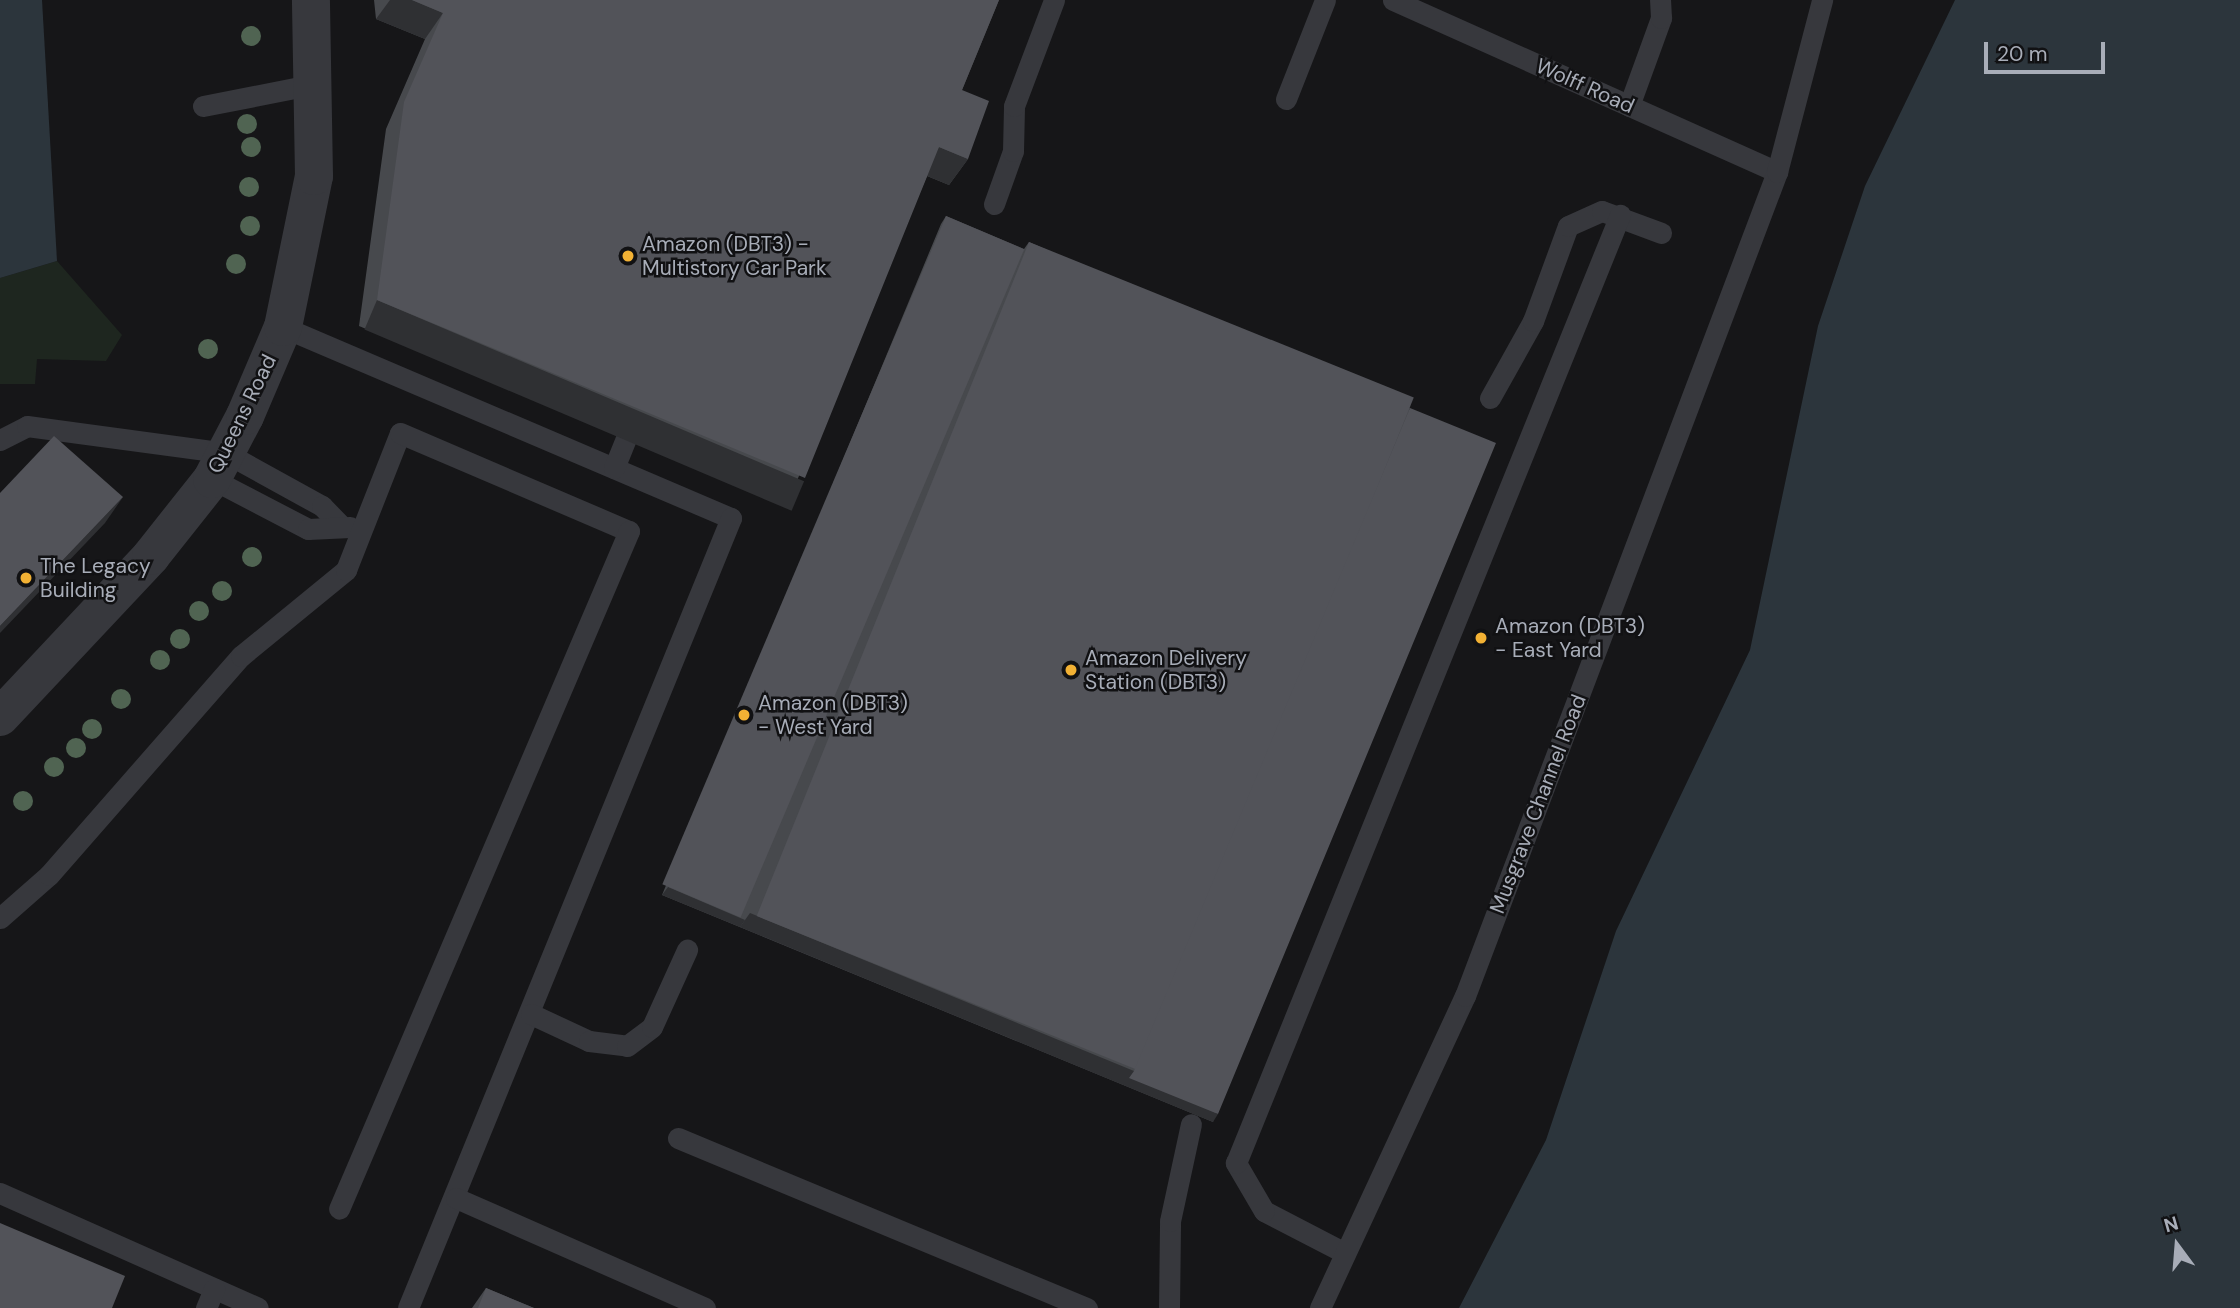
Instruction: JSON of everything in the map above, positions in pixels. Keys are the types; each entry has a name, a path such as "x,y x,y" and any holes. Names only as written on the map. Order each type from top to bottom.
{"street":[{"name":"Queens Road","path":"0,717 151,556 219,466 283,327 314,176 315,83 311,0"}],"lane":[{"path":"994,204 1013,151 1014,106 1054,0"},
{"path":"1286,99 1325,0"},
{"name":"Wolff Road","path":"1394,0 1431,8 1629,106 1777,172"},
{"path":"1629,106 1661,18 1660,0"},
{"name":"Musgrave Channel Road","path":"1320,1308 1465,996 1777,172 1822,0"},
{"path":"203,106 315,83"},
{"path":"1490,398 1533,321 1568,226 1602,211 1620,215 1661,233"},
{"path":"1345,1253 1264,1211 1237,1163 1620,215"},
{"path":"283,327 731,518 456,1198 408,1308"},
{"path":"0,440 27,426 219,466 322,506 341,526"},
{"path":"0,918 49,876 241,656 346,570 400,433 629,531 339,1209"},
{"path":"614,468 628,434"},
{"path":"219,466 308,529 341,526 362,528"},
{"path":"531,1014 589,1041 626,1046 652,1027 687,950"},
{"path":"1169,1308 1170,1221 1191,1124"},
{"path":"678,1138 1087,1308"},
{"path":"0,1193 210,1298 258,1308"},
{"path":"456,1198 705,1308"}],"shaded area":[{"path":"0,0 42,0 57,261 0,278"},
{"path":"1955,0 2240,0 2240,1308 1459,1308 1546,1140 1616,931 1750,650 1818,326 1865,186"},
{"path":"57,261 122,335 106,361 37,359 35,384 0,384 0,278"}],"building":[{"name":"Amazon (DBT3) - Multistory Car Park","path":"412,0 999,0 962,90 989,101 968,159 939,147 805,478 377,300 404,102 443,13"},
{"path":"946,216 1024,249 741,917 662,884"},
{"name":"Amazon Delivery Station (DBT3)","path":"1029,242 1414,397 1141,1072 757,916"},
{"path":"1410,408 1496,443 1218,1114 1129,1078"},
{"name":"The Legacy Building","path":"54,436 123,497 0,626 0,493"},
{"path":"0,1223 125,1276 112,1308 0,1308"},
{"path":"486,1288 534,1308 478,1308"}],"place":[{"name":"Amazon (DBT3) - Multistory Car Park","path":"628,256"},
{"name":"The Legacy Building","path":"26,578"},
{"name":"Amazon (DBT3) - East Yard","path":"1481,638"},
{"name":"Amazon Delivery Station (DBT3)","path":"1071,670"},
{"name":"Amazon (DBT3) - West Yard","path":"744,715"}]}
